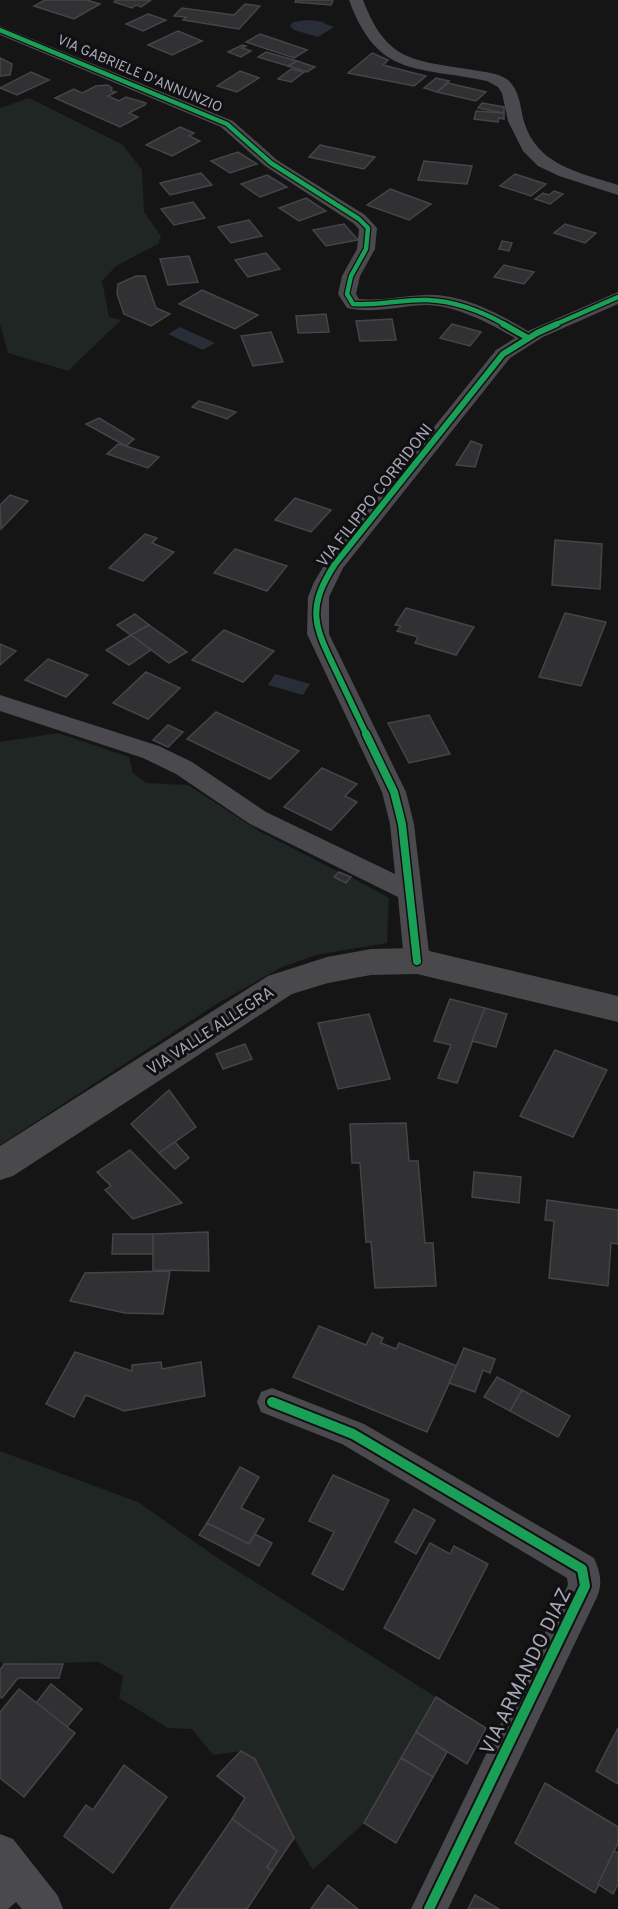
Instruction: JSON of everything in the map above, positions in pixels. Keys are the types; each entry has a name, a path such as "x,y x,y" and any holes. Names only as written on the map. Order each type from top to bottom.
{"main road":[{"name":"VIA VALLE ALLEGRA","path":"0,1165 280,985 327,970 371,962 417,961 618,1009"}],"street":[{"path":"356,0 370,30 392,55 413,63 492,78 503,84 510,93 516,121 531,151 544,163 565,173 618,190"},
{"name":"VIA GABRIELE D'ANNUNZIO","path":"0,30 227,124 271,163 359,219 368,228 366,249 351,276 347,294 353,304 375,306 426,300 455,304 500,322 528,338"},
{"name":"VIA FILIPPO CORRIDONI","path":"417,961 402,824 394,792 318,634 315,610 322,584 335,564 503,354 528,338 618,297"},
{"path":"0,703 151,752 184,768 258,818 410,892"},
{"name":"VIA ARMANDO DIAZ","path":"272,1402 353,1434 582,1569 585,1586 429,1909"},
{"path":"5,1873 45,1909"}],"shaded area":[{"path":"309,20 324,22 334,27 318,37 294,30 290,26 293,22"},
{"path":"29,98 123,145 142,170 144,212 161,236 158,244 116,266 102,281 109,317 121,320 68,371 8,353 0,324 0,108"},
{"path":"180,327 215,343 203,350 168,334"},
{"path":"275,674 310,684 303,695 268,685"},
{"path":"58,733 129,757 133,773 146,783 188,785 259,831 339,872 334,877 346,882 351,877 389,898 387,943 316,955 282,967 218,1003 0,1145 0,742"},
{"path":"0,1451 138,1502 219,1559 436,1697 364,1823 313,1870 294,1838 255,1759 241,1751 213,1755 192,1729 168,1728 119,1698 123,1676 98,1662 4,1664 0,1661"}],"building":[{"path":"45,0 87,0 100,4 74,19 34,6"},
{"path":"116,0 151,0 141,7 136,5 132,8 114,2"},
{"path":"296,0 333,0 331,5 295,2"},
{"path":"245,4 260,6 239,29 183,20 186,17 174,16 182,8 234,15"},
{"path":"148,14 166,20 143,31 126,24"},
{"path":"178,31 202,41 172,55 148,45"},
{"path":"260,34 307,50 294,58 246,42"},
{"path":"242,45 246,46 242,48 251,51 241,57 228,52"},
{"path":"266,52 297,61 288,66 258,57"},
{"path":"372,53 388,60 383,65 426,76 414,86 348,73"},
{"path":"0,58 12,64 10,75 0,76"},
{"path":"297,61 315,67 307,72 288,66"},
{"path":"291,69 304,72 291,82 278,79"},
{"path":"240,71 259,78 237,92 217,86"},
{"path":"31,72 49,80 17,95 0,88"},
{"path":"436,78 449,81 437,92 424,88"},
{"path":"448,83 486,92 476,101 437,92"},
{"path":"108,85 112,88 111,91 116,92 108,96 119,101 126,97 146,103 129,113 138,117 120,127 55,98 74,89 82,93 96,86"},
{"path":"482,103 504,107 504,113 478,108"},
{"path":"476,111 504,113 504,119 499,118 498,122 474,119"},
{"path":"180,127 194,133 189,136 200,141 172,156 146,145"},
{"path":"320,145 375,157 364,169 309,157"},
{"path":"238,152 257,164 230,173 211,161"},
{"path":"424,161 472,166 467,184 418,180"},
{"path":"201,173 212,185 170,195 160,183"},
{"path":"515,174 546,184 531,196 500,186"},
{"path":"267,175 287,187 260,197 241,184"},
{"path":"390,189 431,204 409,220 367,205"},
{"path":"554,191 563,194 550,204 535,199 543,193 549,195"},
{"path":"306,198 326,211 299,221 279,208"},
{"path":"193,202 205,218 174,225 161,209"},
{"path":"249,220 262,236 231,243 218,227"},
{"path":"344,224 358,240 326,246 313,230"},
{"path":"565,224 596,233 585,243 554,233"},
{"path":"502,241 512,243 509,251 499,249"},
{"path":"266,253 280,269 248,277 235,260"},
{"path":"189,256 198,282 168,285 160,259"},
{"path":"504,265 534,272 524,284 494,277"},
{"path":"136,276 145,276 156,308 170,314 151,326 124,314 117,294 118,284"},
{"path":"202,290 258,315 235,329 179,304"},
{"path":"326,314 329,332 298,333 296,316"},
{"path":"392,319 396,340 360,341 356,321"},
{"path":"452,324 481,332 470,346 440,338"},
{"path":"271,332 283,362 253,366 241,336"},
{"path":"199,401 236,412 227,419 192,407"},
{"path":"99,418 134,439 126,446 86,424"},
{"path":"471,441 482,445 475,467 456,465"},
{"path":"118,444 159,457 148,468 107,454"},
{"path":"10,495 28,501 1,529 0,505"},
{"path":"295,498 331,510 311,532 275,520"},
{"path":"145,534 157,538 152,543 174,552 143,581 109,568"},
{"path":"555,540 602,544 600,589 552,585"},
{"path":"235,549 287,566 267,591 214,573"},
{"path":"406,608 474,627 456,655 415,643 418,637 397,631 401,626 395,625"},
{"path":"565,613 606,622 581,686 539,677"},
{"path":"135,614 149,625 131,635 117,625"},
{"path":"149,625 187,652 169,663 131,635"},
{"path":"224,630 274,651 243,682 192,660"},
{"path":"131,635 151,650 129,665 106,650"},
{"path":"0,644 16,651 0,665"},
{"path":"48,659 88,675 66,697 25,680"},
{"path":"146,672 180,688 148,719 113,703"},
{"path":"216,712 299,751 270,779 187,739"},
{"path":"429,715 450,754 409,763 388,723"},
{"path":"168,725 183,732 168,747 153,740"},
{"path":"322,768 357,784 345,796 357,802 331,830 284,807"},
{"path":"339,872 351,877 346,883 334,877"},
{"path":"450,999 485,1008 457,1083 438,1078 451,1045 434,1041"},
{"path":"485,1008 507,1014 496,1047 472,1041"},
{"path":"369,1014 390,1079 338,1089 318,1023"},
{"path":"245,1044 252,1059 223,1069 216,1054"},
{"path":"555,1050 607,1070 573,1137 520,1116"},
{"path":"169,1090 196,1127 159,1153 131,1124"},
{"path":"406,1123 409,1161 418,1161 425,1243 433,1243 436,1286 375,1288 371,1242 366,1242 360,1163 352,1163 350,1124"},
{"path":"175,1142 189,1158 175,1169 159,1153"},
{"path":"130,1150 182,1203 133,1219 105,1190 111,1186 97,1172"},
{"path":"474,1172 521,1177 519,1203 472,1197"},
{"path":"547,1200 618,1210 618,1244 611,1243 608,1286 549,1278 554,1221 545,1220"},
{"path":"208,1232 209,1271 153,1270 153,1234"},
{"path":"113,1234 153,1234 153,1254 112,1254"},
{"path":"170,1271 163,1314 125,1313 70,1301 85,1273"},
{"path":"319,1326 366,1345 372,1333 383,1338 381,1343 396,1349 399,1343 457,1366 427,1432 293,1377"},
{"path":"464,1348 495,1359 490,1373 483,1370 475,1392 449,1383"},
{"path":"75,1352 132,1371 132,1365 161,1362 162,1369 201,1362 205,1396 124,1411 86,1395 74,1417 46,1404"},
{"path":"497,1377 522,1390 510,1411 484,1397"},
{"path":"522,1390 570,1416 558,1437 510,1411"},
{"path":"240,1467 259,1477 241,1508 264,1519 249,1544 207,1523"},
{"path":"333,1475 389,1500 343,1590 312,1574 334,1532 309,1521"},
{"path":"414,1509 435,1520 416,1554 395,1542"},
{"path":"207,1523 249,1544 255,1534 272,1543 259,1566 199,1535"},
{"path":"430,1543 450,1554 454,1546 488,1564 439,1659 384,1628"},
{"path":"4,1664 63,1664 59,1678 18,1678 2,1698 0,1697 0,1670"},
{"path":"51,1684 82,1709 67,1727 36,1703"},
{"path":"19,1689 75,1733 24,1797 0,1778 0,1712"},
{"path":"436,1697 486,1728 467,1764 416,1732"},
{"path":"618,1728 618,1784 596,1771"},
{"path":"416,1732 447,1752 433,1777 401,1758"},
{"path":"241,1751 255,1759 294,1838 272,1871 267,1867 277,1851 232,1819 245,1798 217,1776"},
{"path":"401,1758 433,1777 396,1843 364,1823"},
{"path":"124,1765 167,1797 113,1873 64,1836 86,1805 93,1810"},
{"path":"545,1783 618,1827 618,1843 595,1893 515,1843"},
{"path":"232,1819 277,1851 267,1867 272,1871 247,1909 170,1909"},
{"path":"614,1851 618,1853 618,1884 613,1894 598,1884"},
{"path":"328,1885 358,1909 311,1909"},
{"path":"475,1895 499,1909 468,1909"}],"cycle path":[{"path":"0,30 227,124 271,163 359,219 368,228 366,249 351,276 347,294 353,304 375,306 426,300 455,304 500,322 528,338"},
{"path":"417,961 402,824 394,792 318,634 316,613 318,597 335,564 503,354 537,333 618,297"},
{"path":"272,1402 353,1434 582,1569 585,1586 429,1909"}]}
